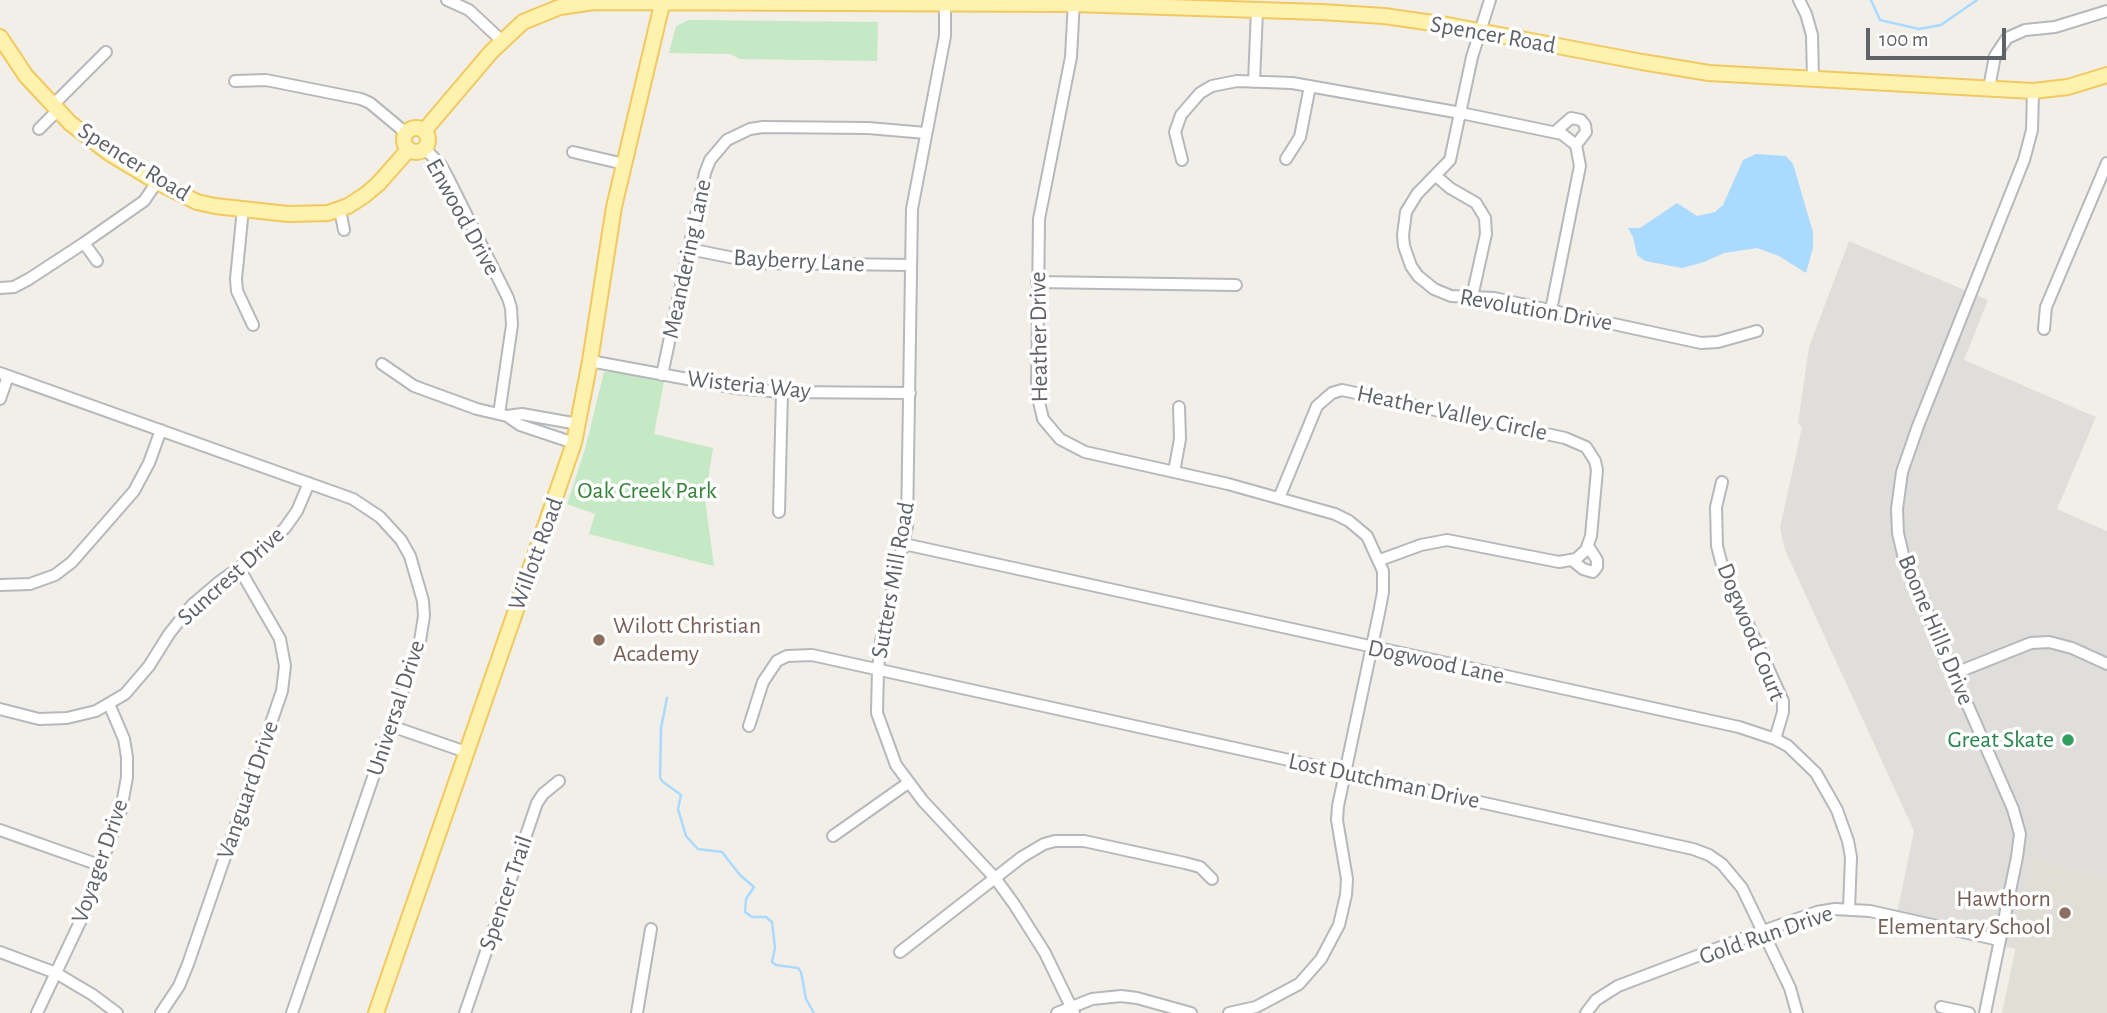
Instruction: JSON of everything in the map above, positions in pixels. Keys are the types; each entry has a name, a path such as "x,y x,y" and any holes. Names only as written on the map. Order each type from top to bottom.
{"main road":[{"name":"Spencer Road","path":"424,131 502,41 523,22 560,7 594,1 945,4 1074,2 1384,16 1684,70 2033,90 2068,87 2107,75"},
{"name":"Willott Road","path":"376,1013 574,443 614,207 663,1"},
{"name":"Spencer Road","path":"0,37 26,76 55,108 92,140 157,182 197,202 304,214 340,210 378,184 409,149"},
{"path":"413,128 424,131 427,141 424,148 419,151 409,149 404,140 406,132 413,128"}],"street":[{"path":"447,0 468,10 502,41"},
{"name":"Revolution Drive","path":"1490,0 1479,31 1450,160 1411,202 1404,223 1404,246 1411,266 1425,282 1443,293 1494,298 1701,343 1718,342 1756,331"},
{"path":"1799,0 1812,35 1813,79"},
{"name":"Heather Drive","path":"1074,2 1070,57 1042,197 1037,282 1037,393 1043,419 1060,439 1085,452 1335,514 1349,521 1367,536 1380,560"},
{"name":"Sutters Mill Road","path":"945,4 945,36 912,209 908,509 904,544 881,641 876,701 880,724 896,765 908,783 995,878 1014,904 1045,953 1073,1010"},
{"path":"1254,82 1257,10"},
{"path":"1989,88 1994,56 2007,38 2025,30 2055,27 2107,11"},
{"path":"55,108 106,52"},
{"path":"234,81 267,80 361,99 406,132"},
{"path":"1182,160 1175,132 1190,103 1212,86 1237,81 1310,86 1562,134 1576,145 1580,166 1551,310"},
{"path":"1286,159 1300,136 1310,86"},
{"name":"Boone Hills Drive","path":"1984,1013 2020,834 2013,809 1904,559 1897,522 1899,483 1918,425 2024,160 2032,130 2033,90"},
{"name":"Spencer Road","path":"39,129 55,108"},
{"path":"1555,132 1571,118 1581,120 1586,125 1586,132 1576,145"},
{"name":"Meandering Lane","path":"662,376 705,173 718,150 737,134 757,128 868,128 926,133"},
{"name":"Enwood Drive","path":"424,148 441,164 507,284 513,319 503,415"},
{"path":"573,152 624,164"},
{"path":"2044,329 2046,307 2107,163"},
{"path":"1436,176 1450,188 1476,203 1485,218 1486,234 1472,297"},
{"path":"0,288 14,287 85,243 144,201 157,182"},
{"path":"243,209 237,291 253,325"},
{"path":"340,210 344,230"},
{"path":"85,243 97,261"},
{"name":"Bayberry Lane","path":"689,249 759,263 911,265"},
{"path":"1037,282 1236,285"},
{"name":"Wisteria Way","path":"590,361 736,388 782,392 910,393"},
{"path":"382,364 414,386 503,415 520,425 574,443"},
{"path":"0,399 4,374"},
{"name":"Universal Drive","path":"4,374 353,499 380,517 401,540 417,572 423,601 422,631 292,1013"},
{"name":"Heather Valley Circle","path":"1279,498 1317,406 1332,393 1342,390 1565,438 1586,447 1595,461 1597,470 1588,547 1597,560 1597,567 1593,572 1583,569 1572,560 1559,562 1447,540 1421,545 1380,560"},
{"path":"779,512 782,392"},
{"path":"1174,472 1180,439 1179,407"},
{"path":"503,415 522,414 579,424"},
{"path":"0,585 30,584 55,575 72,562 134,491 149,463 161,430"},
{"name":"Suncrest Drive","path":"0,709 21,716 52,719 84,715 125,694 138,681 192,605 256,556 285,528 297,511 309,482"},
{"name":"Dogwood Court","path":"1722,482 1716,507 1717,546 1723,569 1783,701 1783,712 1775,739"},
{"name":"Dogwood Lane","path":"904,544 1739,727 1775,739 1788,746 1816,772 1837,810 1851,857 1849,909"},
{"path":"1572,560 1588,547"},
{"path":"1230,1013 1256,1007 1299,984 1331,943 1339,925 1346,895 1346,863 1337,820 1344,772 1383,592 1380,560"},
{"name":"Vanguard Drive","path":"161,1013 179,986 188,964 282,691 285,666 280,639 239,568"},
{"path":"1953,674 2012,648 2031,643 2049,642 2072,648 2107,663"},
{"name":"Lost Dutchman Drive","path":"749,726 774,656 812,655 1701,852 1722,864 1734,875 1742,888 1790,988 1797,1013"},
{"name":"Voyager Drive","path":"37,1013 80,922 121,810 127,777 124,739 109,704"},
{"path":"391,726 466,751"},
{"name":"Spencer Trail","path":"465,1013 537,803 543,794 559,781"},
{"path":"833,836 908,783"},
{"path":"0,830 102,866"},
{"path":"900,952 1033,849 1055,841 1071,839 1199,867 1212,879"},
{"name":"Gold Run Drive","path":"1586,1013 1596,1000 1618,986 1817,912 1849,909 1999,940"},
{"path":"638,1013 650,929"},
{"path":"0,951 56,974 93,995 117,1013"},
{"path":"1056,1013 1073,1010 1091,999 1121,996 1191,1013"},
{"path":"1941,1007 1969,1013"}],"shaded area":[{"path":"1849,241 1988,300 1964,360 2096,417 2057,509 2107,531 2107,877 2055,865 2036,856 2016,949 1895,923 1914,831 1785,550 1780,528 1802,427 1798,423 1809,347"},
{"name":"Hawthorn Elementary School","path":"2035,855 2055,865 2107,877 2107,1013 2002,1013"}],"green space":[{"path":"689,20 878,22 877,61 740,59 730,54 669,53 676,26"},
{"name":"Oak Creek Park","path":"614,371 664,381 654,434 713,448 705,499 714,566 589,534 595,514 567,504 585,449 604,372"}],"water":[{"path":"1756,154 1786,156 1793,164 1813,232 1813,248 1806,273 1779,256 1757,248 1724,253 1682,268 1645,261 1637,255 1628,228 1640,228 1677,203 1697,216 1715,212 1723,205 1743,160"}],"waterway":[{"path":"1871,0 1880,20 1919,29 1941,25 1977,0"},
{"path":"667,698 661,728 660,777 681,795 678,809 686,836 698,849 722,852 740,875 754,887 746,899 745,912 752,917 766,917 772,922 775,948 772,962 798,968 806,999 814,1013"}],"place":[{"name":"Wilott Christian Academy","path":"599,640"},
{"name":"Great Skate","path":"2068,740"},
{"name":"Hawthorn Elementary School","path":"2065,913"}]}
